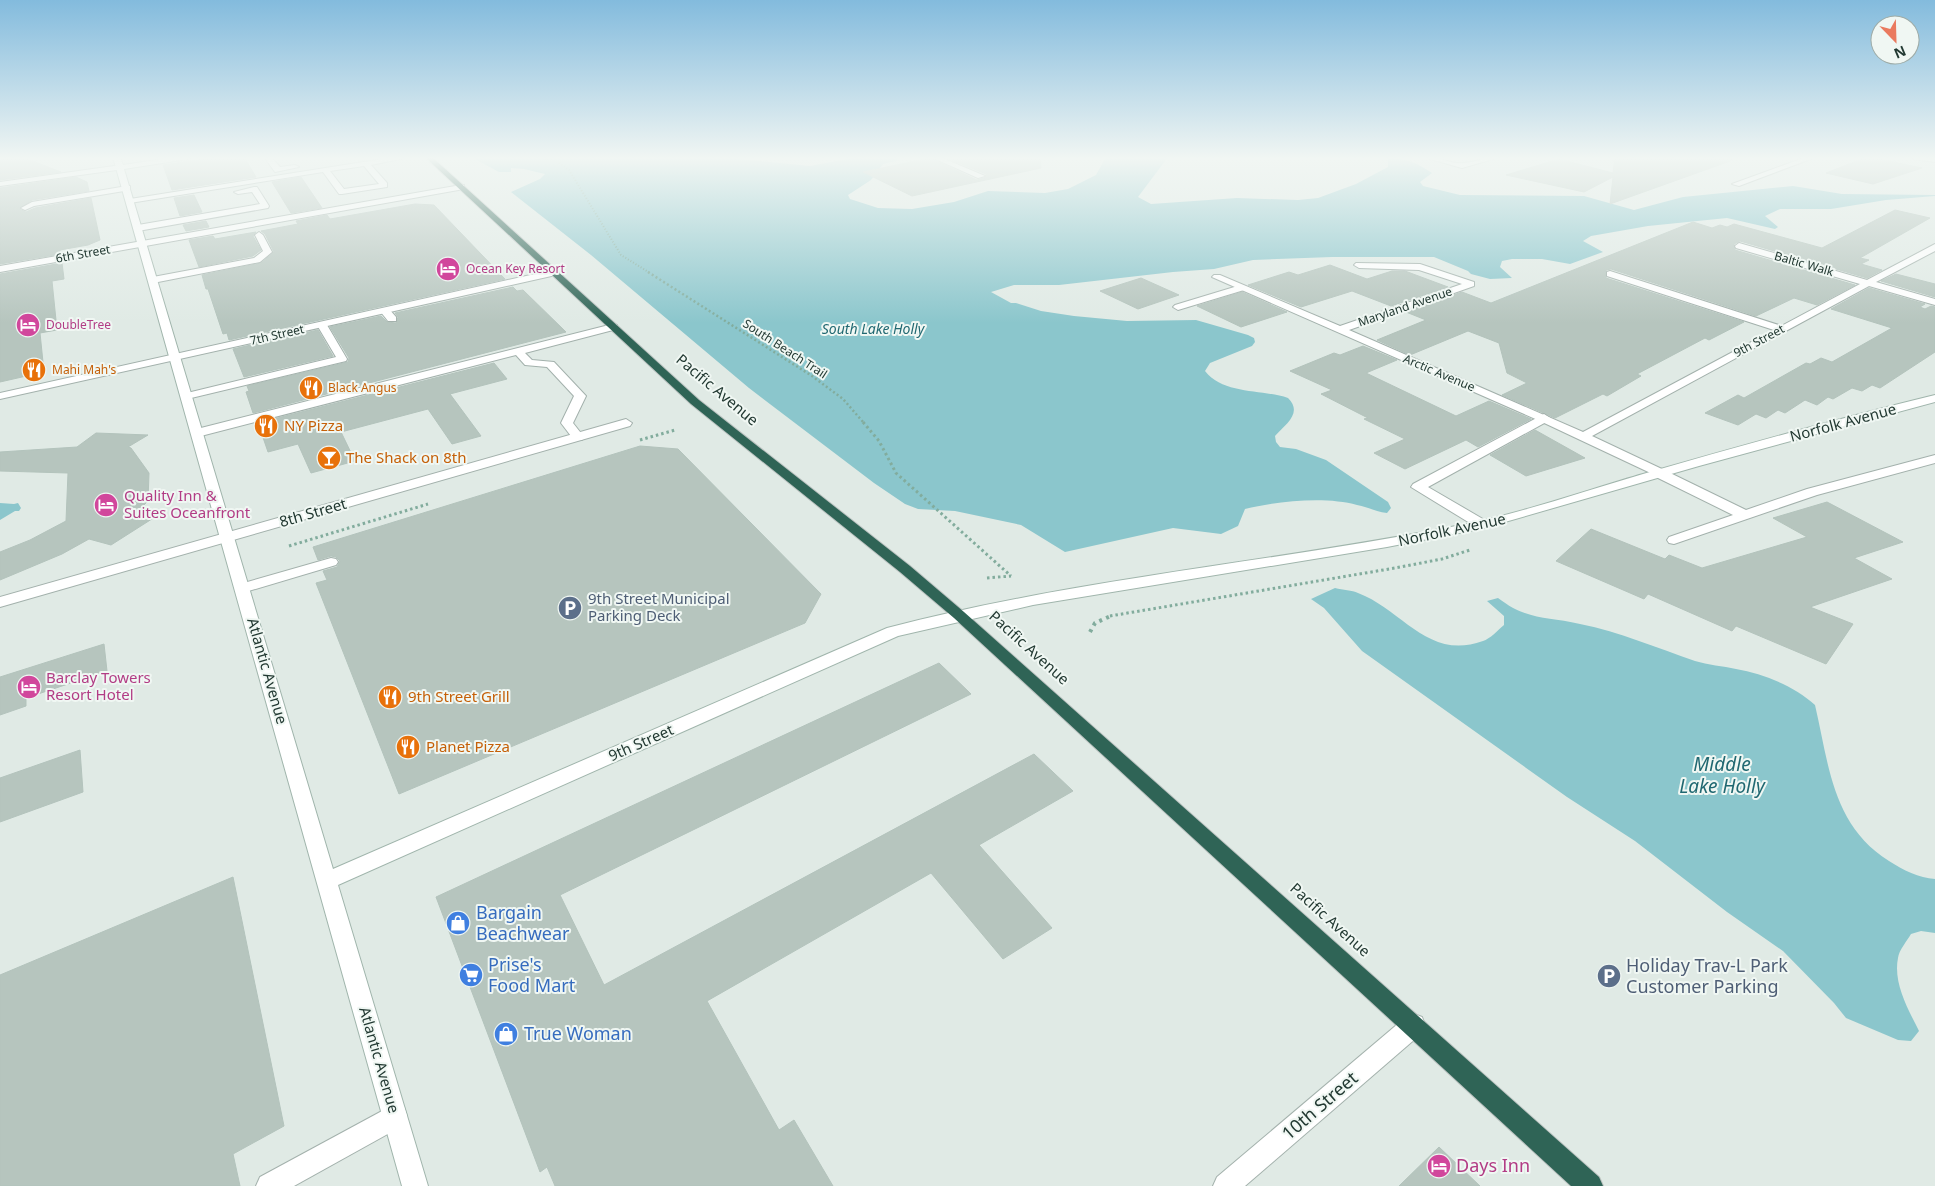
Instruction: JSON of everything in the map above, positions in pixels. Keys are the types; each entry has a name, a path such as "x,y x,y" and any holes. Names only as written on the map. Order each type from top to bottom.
{"highway":[{"name":"Pacific Avenue","path":"488,212 695,402 905,569 959,615 1590,1186"}],"street":[{"name":"Atlantic Avenue","path":"134,212 415,1186"},
{"path":"138,228 228,212"},
{"name":"6th Street","path":"0,269 319,212"},
{"path":"153,280 243,267 266,255 268,252 263,238 253,224"},
{"name":"Baltic Walk","path":"1739,246 1935,302"},
{"name":"9th Street","path":"1584,436 1935,247"},
{"name":"Maryland Avenue","path":"1339,330 1471,284 1420,267 1359,265"},
{"name":"7th Street","path":"0,396 553,273"},
{"path":"1610,274 1781,329"},
{"name":"Arctic Avenue","path":"1217,277 1584,436 1745,515"},
{"path":"1178,307 1241,288"},
{"path":"385,311 392,320"},
{"path":"187,396 342,360 322,325"},
{"path":"197,432 613,328"},
{"path":"518,352 529,363 550,364 580,396 567,423 578,437"},
{"name":"Norfolk Avenue","path":"959,615 1135,582 1390,543 1483,525 1659,473 1935,398"},
{"path":"1483,525 1418,487 1544,418"},
{"name":"8th Street","path":"0,602 626,423"},
{"path":"1674,540 1812,492 1935,459"},
{"path":"242,588 331,562"},
{"name":"9th Street","path":"326,881 893,632 959,615"},
{"name":"10th Street","path":"1226,1186 1414,1026"},
{"path":"270,1186 395,1116"}],"path":[{"name":"South Beach Trail","path":"595,212 622,255 812,376 843,399 879,442 896,473 1011,576 987,578"}],"water":[{"name":"South Lake Holly","path":"537,212 1773,212 1765,216 1778,227 1775,229 1727,218 1648,226 1591,236 1583,241 1603,252 1570,264 1542,259 1502,261 1500,267 1512,278 1490,279 1471,274 1434,257 1332,257 1253,260 1214,269 1059,285 1014,285 991,292 1011,303 1041,311 1127,321 1196,320 1254,338 1255,342 1252,346 1210,363 1205,371 1213,379 1233,388 1288,398 1294,409 1288,423 1275,436 1276,442 1280,447 1296,449 1326,460 1388,502 1391,508 1387,513 1345,502 1316,500 1272,504 1245,509 1238,526 1221,534 1173,528 1065,552 1021,525 955,511 918,509 905,504 874,483 749,388 591,255"},
{"path":"0,503 18,503 21,508 19,511 15,511 0,520"},
{"name":"Middle Lake Holly","path":"1335,588 1356,592 1374,601 1417,631 1431,639 1447,644 1464,645 1483,641 1497,632 1504,625 1504,616 1487,601 1498,598 1519,611 1538,617 1595,627 1705,664 1757,674 1778,682 1807,698 1815,705 1836,792 1844,812 1855,830 1870,846 1889,861 1917,875 1935,879 1935,933 1921,931 1911,934 1901,949 1897,967 1906,1005 1919,1031 1911,1041 1898,1040 1846,1018 1834,1003 1783,951 1727,912 1635,841 1567,797 1362,651 1324,608 1311,599"}],"building":[{"path":"0,212 94,212 100,240 88,245 60,250 60,254 0,264"},
{"path":"179,212 200,212 180,216"},
{"name":"Ocean Key Resort","path":"368,212 441,212 505,279 229,340 227,333 223,334 202,275 261,263 274,252 265,234 261,231 298,224 296,221 327,215 330,219"},
{"path":"1890,212 1905,212 1930,218 1860,258 1869,260 1861,264 1882,270 1867,278 1740,241 1734,244 1735,250 1855,285 1817,305 1794,298 1756,316 1611,269 1606,270 1606,278 1744,322 1709,340 1705,338 1637,374 1641,376 1607,396 1603,394 1555,418 1502,395 1527,383 1507,373 1499,343 1468,331 1410,355 1377,340 1426,320 1406,312 1462,292 1491,303 1693,222 1712,228 1720,225 1727,227 1734,224 1822,248"},
{"path":"206,221 209,227 186,231 183,225"},
{"path":"256,232 253,236 261,250 253,256 199,267 189,240 213,236 215,239"},
{"name":"DoubleTree","path":"62,263 64,279 52,281 57,330 40,333 44,372 0,382 0,274"},
{"path":"1330,265 1367,279 1392,271 1405,271 1448,287 1391,306 1352,291 1301,307 1248,285 1289,272 1298,275"},
{"path":"1896,274 1935,284 1935,297 1881,281"},
{"path":"1141,278 1179,295 1138,309 1100,291"},
{"path":"513,287 517,291 523,290 566,332 253,413 246,392 249,391 247,386 348,362 349,358 330,327 381,316 387,322 396,323 398,317 395,313"},
{"path":"1869,288 1925,304 1920,307 1925,309 1931,306 1935,307 1935,352 1880,388 1872,385 1862,391 1852,388 1833,399 1828,397 1817,405 1805,400 1785,413 1778,410 1766,418 1756,414 1738,425 1705,413 1738,395 1744,398 1806,363 1810,364 1821,358 1832,362 1892,328 1831,309"},
{"path":"1242,292 1287,312 1241,327 1197,306"},
{"path":"318,330 333,356 244,377 233,349"},
{"path":"1363,346 1397,360 1366,373 1456,416 1489,401 1531,419 1478,447 1466,440 1405,469 1374,453 1405,439 1364,419 1368,418 1321,394 1332,390 1290,371 1334,353 1340,355"},
{"path":"494,363 507,379 450,394 481,436 452,444 428,409 341,432 355,461 311,473 298,444 268,452 258,423"},
{"path":"1535,430 1585,458 1526,476 1490,455"},
{"name":"Quality Inn & Suites Oceanfront","path":"96,433 148,435 128,447 131,448 149,473 148,501 138,511 166,510 111,545 89,539 62,554 0,580 0,552 30,540 66,521 68,473 0,471 0,452 77,447"},
{"name":"9th Street Municipal Parking Deck","path":"640,446 678,449 821,594 805,623 399,794 316,583 327,580 323,571 337,567 340,561 336,557 331,556 318,560 313,547"},
{"path":"1827,502 1903,542 1854,558 1892,579 1810,607 1853,624 1826,664 1736,626 1732,631 1648,594 1644,599 1556,561 1591,529 1665,559 1669,555 1702,568 1807,537 1773,518"},
{"name":"Barclay Towers Resort Hotel","path":"104,644 107,671 26,698 26,706 0,715 0,677"},
{"path":"939,663 971,694 560,895 604,985 1034,754 1073,791 979,845 1052,928 1003,959 931,873 707,1001 779,1130 794,1120 833,1186 555,1186 547,1167 540,1172 436,897"},
{"path":"80,750 83,792 0,822 0,778"},
{"path":"233,877 284,1126 233,1154 240,1186 0,1186 0,975"},
{"name":"Days Inn","path":"1439,1147 1480,1186 1399,1186"}],"place":[{"name":"Ocean Key Resort","path":"448,269"},
{"name":"DoubleTree","path":"28,325"},
{"name":"Mahi Mah's","path":"34,370"},
{"name":"Black Angus","path":"311,388"},
{"name":"NY Pizza","path":"266,426"},
{"name":"The Shack on 8th","path":"329,458"},
{"name":"Quality Inn & Suites Oceanfront","path":"106,505"},
{"name":"9th Street Municipal Parking Deck","path":"570,608"},
{"name":"Barclay Towers Resort Hotel","path":"29,687"},
{"name":"9th Street Grill","path":"390,697"},
{"name":"Planet Pizza","path":"408,747"},
{"name":"Bargain Beachwear","path":"458,923"},
{"name":"Prise's Food Mart","path":"471,975"},
{"name":"Holiday Trav-L Park Customer Parking","path":"1609,976"},
{"name":"True Woman","path":"506,1034"},
{"name":"Days Inn","path":"1439,1166"}]}
